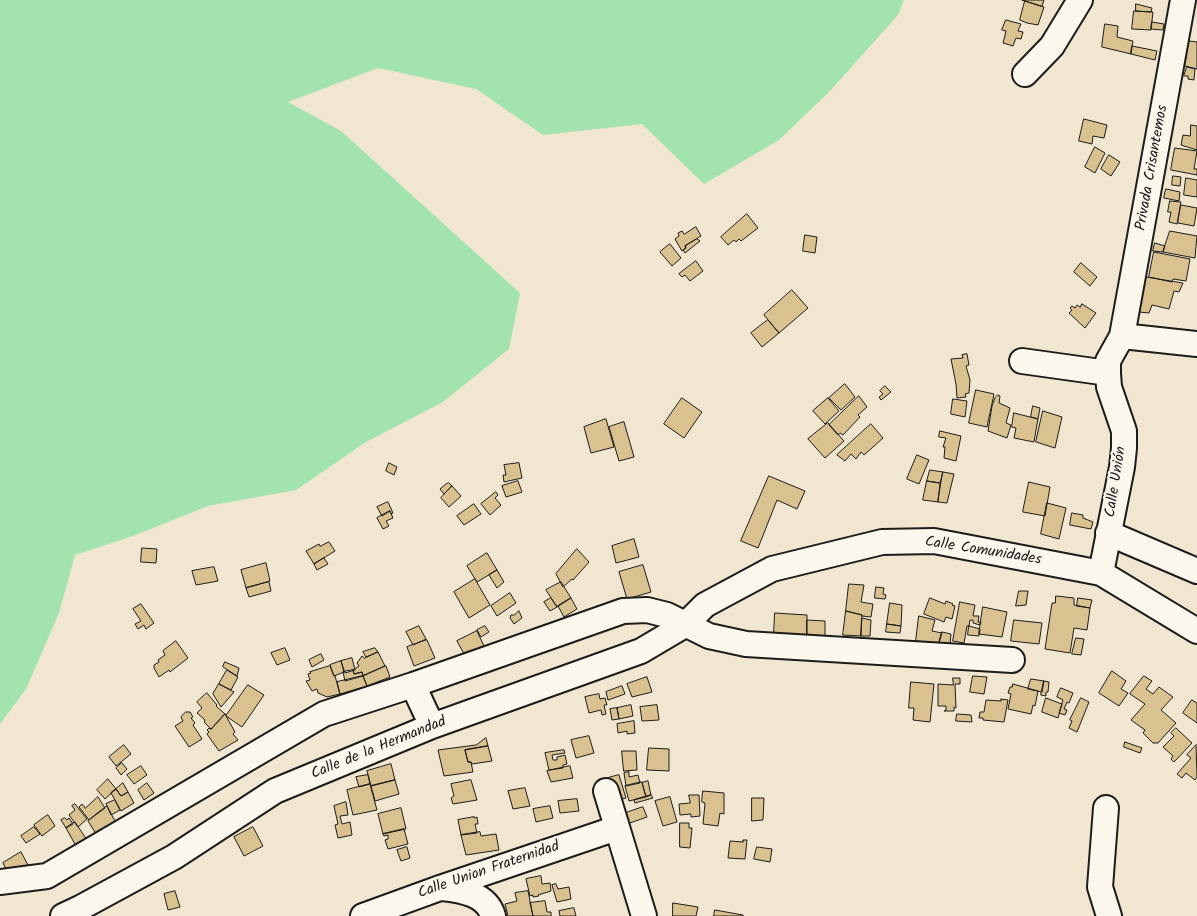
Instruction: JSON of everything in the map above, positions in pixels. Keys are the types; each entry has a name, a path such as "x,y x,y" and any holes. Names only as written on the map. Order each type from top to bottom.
{"street":[{"path":"1025,74 1052,46 1080,0"},
{"name":"Privada Crisantemos","path":"1122,336 1183,0"},
{"path":"1122,336 1197,344"},
{"name":"Calle Unión","path":"1101,573 1124,448 1124,431 1109,387 1108,373 1108,361 1122,336"},
{"path":"1022,361 1108,373"},
{"path":"1108,533 1197,571"},
{"name":"Calle Comunidades","path":"705,605 772,569 882,542 934,541 1101,573 1197,632"},
{"name":"Calle de la Hermandad","path":"63,916 174,857 275,791 432,726 641,651 686,625 705,605"},
{"path":"0,882 47,876 324,714 414,685 623,611 647,610 667,615 709,636 746,644 1012,660"},
{"path":"414,685 432,726"},
{"path":"606,791 644,916"},
{"path":"1106,808 1100,887 1108,916"},
{"name":"Calle Union Fraternidad","path":"363,916 616,828"},
{"path":"440,888 461,890 479,897 491,908 493,916"}],"green space":[{"path":"0,0 904,0 898,15 830,91 779,140 704,184 642,124 543,135 476,89 378,68 288,102 341,131 520,293 509,349 443,402 366,442 296,490 208,506 133,536 75,555 59,613 26,689 0,724"}],"building":[{"path":"1022,0 1044,0 1042,6"},
{"path":"1025,1 1044,7 1038,25 1020,20"},
{"path":"1136,4 1152,8 1151,12 1136,11"},
{"path":"1134,11 1153,12 1151,30 1132,29"},
{"path":"1006,20 1021,24 1018,31 1023,32 1021,39 1016,38 1013,46 1003,43 1006,31 1002,30"},
{"path":"1152,22 1164,24 1163,30 1151,29"},
{"path":"1105,24 1118,26 1117,37 1133,41 1131,54 1102,47"},
{"path":"1189,41 1197,42 1197,69 1185,66"},
{"path":"1132,46 1157,51 1155,60 1131,54"},
{"path":"1187,67 1195,69 1194,80 1184,76"},
{"path":"1084,119 1107,125 1104,138 1093,136 1092,144 1079,141"},
{"path":"1191,125 1197,126 1197,150 1181,145 1183,135 1190,136"},
{"path":"1095,147 1105,153 1095,173 1085,167"},
{"path":"1175,148 1197,151 1194,169 1197,169 1197,175 1171,170"},
{"path":"1109,155 1120,162 1111,176 1101,169"},
{"path":"1173,176 1181,177 1180,186 1172,185"},
{"path":"1186,178 1197,180 1197,197 1184,195"},
{"path":"1166,189 1180,192 1179,201 1164,198"},
{"path":"1170,201 1181,202 1177,224 1169,222 1171,212 1168,212"},
{"path":"1181,205 1197,208 1194,226 1178,223"},
{"path":"747,214 758,228 741,241 739,239 736,242 734,240 728,245 721,237"},
{"path":"696,227 701,236 685,246 686,248 682,251 675,239 679,236 678,233 682,231 684,234"},
{"path":"1170,231 1197,236 1195,258 1163,252"},
{"path":"805,235 817,237 815,253 803,251"},
{"path":"697,239 700,241 685,253 683,250 686,248 685,246"},
{"path":"1155,243 1165,246 1163,252 1153,251"},
{"path":"670,244 681,258 672,266 660,252"},
{"path":"1154,252 1190,259 1186,281 1173,279 1172,282 1149,277"},
{"path":"696,261 703,271 690,281 685,275 682,277 679,274"},
{"path":"1081,263 1097,277 1090,286 1074,272"},
{"path":"1146,277 1183,283 1179,292 1174,291 1169,309 1152,305 1149,313 1139,312"},
{"path":"792,290 808,308 779,333 764,315"},
{"path":"1082,304 1096,313 1085,328 1069,313 1072,310 1070,308 1072,306 1075,308 1077,305 1080,307"},
{"path":"768,320 779,333 762,347 751,333"},
{"path":"967,354 969,365 966,366 970,380 969,393 965,394 966,397 957,398 951,359 963,358 962,355"},
{"path":"845,384 855,397 841,410 829,398"},
{"path":"885,386 891,392 881,400 879,397 883,394 880,391"},
{"path":"976,390 994,394 987,427 969,423"},
{"path":"998,395 1000,396 999,403 1010,408 1006,423 1011,425 1007,438 988,431 992,406"},
{"path":"859,396 867,407 858,415 860,417 843,435 840,433 838,435 829,425"},
{"path":"682,398 702,412 684,438 664,424"},
{"path":"828,398 839,411 825,424 813,411"},
{"path":"953,399 967,401 965,417 951,414"},
{"path":"1033,406 1040,408 1038,419 1031,417"},
{"path":"1043,411 1062,417 1055,448 1036,442"},
{"path":"1014,413 1038,419 1034,442 1014,438 1016,428 1012,427"},
{"path":"606,419 614,447 591,453 584,427"},
{"path":"624,422 634,457 619,461 609,427"},
{"path":"828,423 844,441 825,458 808,439"},
{"path":"871,424 883,438 864,455 861,452 856,459 851,454 845,461 837,455"},
{"path":"940,431 961,436 956,461 944,458 945,447 943,447 946,438 939,437"},
{"path":"917,455 929,460 919,484 907,479"},
{"path":"389,463 397,467 394,475 386,471"},
{"path":"519,463 522,478 504,482 503,475 506,475 504,465"},
{"path":"930,470 943,472 940,483 927,481"},
{"path":"943,472 954,474 947,503 938,502"},
{"path":"769,476 805,491 797,509 777,500 758,548 741,541"},
{"path":"518,481 522,492 506,497 502,486"},
{"path":"927,481 940,483 938,502 923,500"},
{"path":"1029,482 1050,487 1045,516 1023,512"},
{"path":"449,483 452,486 444,494 440,489"},
{"path":"452,486 461,496 449,507 441,498"},
{"path":"496,492 498,495 495,498 501,505 490,515 481,504"},
{"path":"388,502 393,513 391,514 390,511 382,516 377,507"},
{"path":"1047,503 1066,508 1059,539 1041,534"},
{"path":"474,504 481,514 464,525 457,516"},
{"path":"390,511 393,518 386,521 389,526 383,529 377,518"},
{"path":"1072,513 1083,515 1083,518 1093,522 1091,529 1070,525"},
{"path":"634,539 639,557 616,563 612,546"},
{"path":"329,542 335,551 314,564 306,551 319,544 320,546"},
{"path":"142,548 157,549 156,563 141,562"},
{"path":"577,549 589,562 573,580 563,587 556,574"},
{"path":"487,553 497,570 477,582 467,566"},
{"path":"324,558 328,564 317,570 314,564"},
{"path":"266,563 270,581 246,588 241,570"},
{"path":"643,565 651,592 627,599 619,572"},
{"path":"214,567 218,581 196,585 192,571"},
{"path":"497,570 504,582 497,588 489,575"},
{"path":"475,579 490,605 469,618 454,592"},
{"path":"269,582 271,591 249,597 246,588"},
{"path":"561,582 571,598 557,607 546,590"},
{"path":"849,584 864,585 861,602 873,604 871,617 846,611"},
{"path":"876,587 884,588 883,594 886,595 885,599 875,598"},
{"path":"1019,591 1028,591 1026,605 1016,606"},
{"path":"510,593 516,603 497,616 491,606"},
{"path":"1056,596 1074,598 1074,605 1090,608 1087,630 1074,628 1070,653 1045,649 1052,603 1055,603"},
{"path":"551,598 557,607 550,611 544,602"},
{"path":"571,598 577,609 564,617 558,606"},
{"path":"930,598 945,604 946,601 953,604 955,606 952,619 946,617 944,622 924,614"},
{"path":"1078,598 1092,600 1090,608 1077,606"},
{"path":"960,602 975,605 973,616 979,616 978,622 981,622 980,625 970,620 964,643 953,641"},
{"path":"890,603 902,605 901,626 887,624"},
{"path":"141,604 154,623 146,629 144,625 138,629 135,624 141,621 133,609"},
{"path":"983,607 1007,612 1002,637 979,634"},
{"path":"519,611 522,618 514,624 510,618 511,615"},
{"path":"846,611 862,615 861,636 843,635"},
{"path":"775,613 807,615 807,636 774,634"},
{"path":"919,616 935,620 932,631 942,633 939,643 916,641"},
{"path":"862,618 871,620 870,636 861,636"},
{"path":"807,620 825,621 825,637 807,636"},
{"path":"1014,620 1042,623 1039,644 1011,641"},
{"path":"887,624 901,626 900,633 886,632"},
{"path":"419,626 426,639 413,645 406,632"},
{"path":"485,626 489,632 481,637 477,630"},
{"path":"969,626 980,629 979,636 968,635"},
{"path":"477,631 484,646 464,654 457,641"},
{"path":"942,632 951,634 950,644 939,643"},
{"path":"1076,638 1084,639 1081,655 1072,654"},
{"path":"427,640 435,658 414,666 407,647"},
{"path":"176,641 188,658 170,672 169,670 159,677 154,665 165,655 163,651"},
{"path":"285,648 290,660 277,665 271,653"},
{"path":"375,648 378,652 366,657 363,652"},
{"path":"378,652 385,666 363,676 362,672 354,674 353,670 359,666 357,663 362,656 364,658"},
{"path":"321,654 324,660 312,667 309,660"},
{"path":"352,658 355,670 345,673 341,661"},
{"path":"341,661 344,672 334,676 330,665"},
{"path":"225,662 239,668 237,676 223,667"},
{"path":"330,666 340,694 327,697 318,693 317,689 312,691 306,681 310,680 308,674 310,672"},
{"path":"386,666 390,677 367,686 363,676"},
{"path":"227,670 238,677 231,690 219,684"},
{"path":"353,670 354,674 362,672 363,676 345,681 343,672"},
{"path":"1112,671 1126,681 1121,689 1128,693 1119,706 1099,693"},
{"path":"363,676 367,686 340,694 337,682"},
{"path":"973,676 987,677 984,694 970,692"},
{"path":"1144,676 1152,681 1146,689 1153,694 1159,687 1173,697 1161,710 1176,723 1158,743 1153,743 1143,733 1145,730 1131,720 1145,704 1130,694"},
{"path":"647,677 652,692 632,697 627,684"},
{"path":"953,678 960,678 960,684 955,684 956,708 954,707 954,711 944,711 946,706 938,706 938,684 953,685"},
{"path":"1031,679 1044,681 1042,692 1028,689"},
{"path":"1044,681 1049,682 1046,696 1041,695"},
{"path":"911,682 934,684 930,722 913,720 914,708 909,708"},
{"path":"219,684 234,692 221,707 213,694"},
{"path":"1013,684 1038,691 1031,714 1008,709 1011,694 1008,693"},
{"path":"248,685 264,695 242,727 226,716"},
{"path":"622,686 625,694 608,700 606,692"},
{"path":"1061,688 1073,693 1064,709 1067,710 1065,715 1059,713 1063,700 1057,697"},
{"path":"207,693 216,706 225,714 211,729 197,713 202,708 197,702"},
{"path":"599,694 600,699 605,698 607,705 604,705 606,714 602,715 601,710 589,713 585,697"},
{"path":"1046,698 1062,704 1058,718 1042,712"},
{"path":"1081,698 1089,702 1077,732 1069,728 1072,721 1070,720"},
{"path":"1001,699 1008,700 1004,722 979,718 980,712 984,712 986,700 1001,701"},
{"path":"1192,700 1197,703 1197,723 1183,713"},
{"path":"631,705 633,716 619,719 617,708"},
{"path":"657,705 659,720 642,721 640,707"},
{"path":"617,708 619,719 612,720 610,709"},
{"path":"186,712 190,712 193,717 191,718 195,723 193,725 202,739 189,747 175,726 183,721 181,717"},
{"path":"225,714 235,732 233,734 238,740 219,751 207,734 209,732 207,730 211,729"},
{"path":"957,714 971,715 972,722 956,721"},
{"path":"634,721 635,733 627,734 627,731 618,733 617,724"},
{"path":"1176,728 1192,743 1174,762 1171,759 1173,756 1163,747 1174,736 1171,733"},
{"path":"589,736 594,753 576,758 571,740"},
{"path":"486,738 488,746 465,750 468,762 471,762 473,772 444,776 438,750 476,745"},
{"path":"1125,742 1142,748 1140,753 1124,747"},
{"path":"124,745 131,754 116,766 109,757"},
{"path":"1196,745 1197,777 1195,780 1186,773 1182,778 1177,774 1191,758 1187,755"},
{"path":"488,746 492,761 472,764 468,762 465,750"},
{"path":"649,748 669,749 669,771 647,770"},
{"path":"564,750 565,753 552,755 553,760 557,760 557,757 565,755 567,764 563,765 563,768 549,770 545,753"},
{"path":"622,751 636,751 637,770 624,771"},
{"path":"122,763 127,769 121,775 116,768"},
{"path":"391,764 395,780 371,786 367,771"},
{"path":"141,766 147,775 134,784 127,775"},
{"path":"570,766 573,778 551,782 547,771"},
{"path":"629,772 629,777 638,775 640,783 626,786 624,773"},
{"path":"368,775 370,784 359,787 356,777"},
{"path":"619,775 626,798 615,801 608,778"},
{"path":"108,779 116,789 105,799 97,790"},
{"path":"395,780 399,794 375,801 371,786"},
{"path":"471,780 477,800 453,804 451,798 454,796 451,784"},
{"path":"648,781 651,795 646,797 642,783"},
{"path":"642,782 646,797 629,801 625,786"},
{"path":"123,783 128,792 121,796 116,789"},
{"path":"147,783 154,793 144,800 138,790"},
{"path":"370,784 377,810 353,815 347,790"},
{"path":"525,788 530,806 513,809 508,791"},
{"path":"116,789 121,796 128,792 134,803 121,811 111,793"},
{"path":"703,791 724,793 724,814 720,813 718,826 703,824 705,803 702,802"},
{"path":"651,795 653,798 635,803 634,800"},
{"path":"689,795 699,795 700,816 691,817 691,814 680,815 679,804 690,803"},
{"path":"98,797 105,808 89,820 79,807 82,804 85,808"},
{"path":"670,797 677,822 663,826 655,801"},
{"path":"752,798 764,798 763,820 752,821"},
{"path":"577,799 579,811 560,813 558,801"},
{"path":"115,800 120,810 111,815 106,804"},
{"path":"346,802 348,815 340,816 342,824 350,822 352,835 338,838 335,825 338,824 334,806"},
{"path":"75,804 87,819 78,827 69,815 75,810 72,806"},
{"path":"107,806 115,821 96,834 88,821"},
{"path":"550,806 553,818 536,822 533,809"},
{"path":"643,807 647,817 627,824 623,814"},
{"path":"401,808 406,829 383,834 378,814"},
{"path":"48,815 55,826 42,836 34,825"},
{"path":"477,817 478,824 475,824 477,833 461,835 458,820"},
{"path":"65,818 67,820 69,818 73,824 66,828 61,820"},
{"path":"75,822 87,840 76,846 66,828"},
{"path":"680,823 689,823 689,828 692,828 690,848 680,847"},
{"path":"34,827 40,834 26,843 21,836"},
{"path":"253,827 263,846 244,856 234,837"},
{"path":"404,829 408,844 388,849 385,840 388,839 388,835 384,836 383,834"},
{"path":"480,832 481,836 496,834 499,850 466,855 461,835"},
{"path":"743,840 747,840 745,859 728,858 730,841 743,842"},
{"path":"407,847 410,858 401,861 397,850"},
{"path":"757,847 772,849 770,862 754,859"},
{"path":"21,852 28,865 23,867 26,874 9,875 3,863"},
{"path":"541,876 542,884 550,883 551,891 539,896 530,896 526,879"},
{"path":"556,884 558,889 569,887 571,899 557,902 552,885"},
{"path":"175,891 180,907 168,910 164,894"},
{"path":"528,891 533,916 508,916 505,904 517,901 515,893"},
{"path":"545,901 547,912 551,912 551,916 533,916 530,903"},
{"path":"673,903 698,907 696,916 673,916"},
{"path":"574,908 576,916 560,916 559,911"},
{"path":"715,910 743,915 743,916 714,916"}]}
